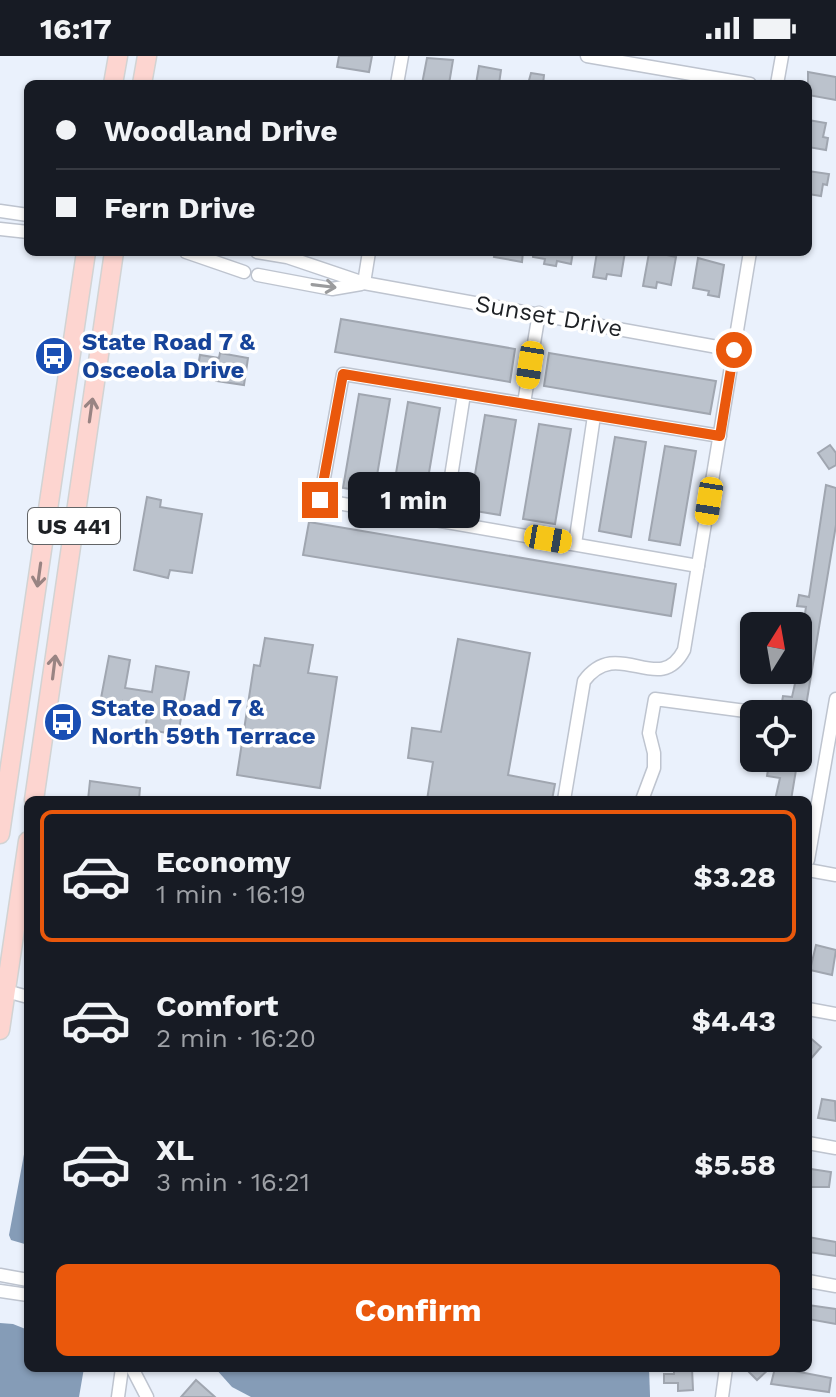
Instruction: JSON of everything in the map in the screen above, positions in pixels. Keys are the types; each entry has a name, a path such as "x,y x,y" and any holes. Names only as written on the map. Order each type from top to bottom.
{"main road":[{"path":"114,80 118,56"},
{"path":"143,80 147,56"},
{"name":"US 441","path":"0,834 85,256"},
{"name":"US 441","path":"35,796 113,256"},
{"path":"0,1030 24,881"}],"street":[{"path":"398,80 402,56"},
{"path":"587,56 727,80"},
{"path":"778,80 782,56"},
{"path":"0,211 24,214"},
{"path":"0,229 24,232"},
{"path":"198,256 244,272"},
{"path":"272,277 276,256"},
{"name":"Sunset Drive","path":"279,256 364,283 734,350"},
{"path":"364,283 368,256"},
{"path":"565,796 584,681 594,667 612,661 663,670 678,663 684,650 749,256"},
{"name":"Sunset Drive","path":"258,275 332,289 364,283"},
{"path":"524,403 539,313"},
{"path":"698,566 320,500 343,374 720,436"},
{"path":"444,521 464,394"},
{"path":"575,544 594,416"},
{"path":"644,796 654,768 649,733 655,699 740,710"},
{"path":"812,840 833,732 836,699"},
{"path":"812,871 836,875"},
{"path":"6,991 24,996"},
{"path":"812,1010 836,1014"},
{"path":"812,1144 836,1148"},
{"path":"0,1275 24,1279"},
{"path":"812,1282 836,1286"},
{"path":"0,1291 24,1294"},
{"path":"118,1397 121,1372"},
{"path":"134,1372 147,1397"},
{"path":"717,1372 720,1397"},
{"path":"720,1397 725,1372"}],"water":[{"path":"24,1154 24,1244 11,1240 9,1235"},
{"path":"0,1323 24,1328 24,1372 83,1372 79,1397 0,1397"},
{"path":"219,1372 649,1372 650,1397 251,1397 232,1387"}],"building":[{"path":"339,56 372,56 369,72 337,67"},
{"path":"427,58 453,60 450,80 423,80"},
{"path":"479,66 501,70 500,80 477,80"},
{"path":"808,72 836,77 836,100 812,96 812,80 808,80"},
{"path":"531,73 544,75 543,80 529,80"},
{"path":"812,121 826,123 823,137 828,138 826,150 812,148"},
{"path":"812,172 829,174 821,196 812,195"},
{"path":"494,256 523,256 522,262"},
{"path":"572,256 571,264 557,261 556,266 544,264 545,259 533,257"},
{"path":"596,256 624,256 621,276 607,274 606,279 593,277"},
{"path":"648,256 676,257 671,285 657,282 656,288 643,286"},
{"path":"698,258 724,265 719,297 693,288"},
{"path":"341,319 515,349 510,382 335,352"},
{"path":"220,353 248,358 244,385 216,381 217,376 197,372 200,355 219,358"},
{"path":"549,353 716,381 710,414 544,386"},
{"path":"359,394 390,399 374,493 343,488"},
{"path":"408,402 440,408 424,502 392,497"},
{"path":"485,415 516,420 500,515 469,510"},
{"path":"539,424 571,429 555,524 523,519"},
{"path":"615,437 646,442 631,537 599,531"},
{"path":"830,445 836,453 836,465 829,469 818,453"},
{"path":"665,446 696,451 680,545 649,540"},
{"path":"826,485 836,488 836,525 812,670 812,612 805,612 806,607 797,606 799,595 809,597"},
{"path":"147,497 161,500 160,507 202,514 192,573 170,570 168,578 134,570"},
{"path":"309,522 676,584 671,616 303,555"},
{"path":"265,638 313,645 308,673 337,677 320,788 237,775 254,665 260,666"},
{"path":"458,639 530,653 508,775 555,784 553,796 428,796 433,762 408,758 412,728 441,732"},
{"path":"109,656 130,660 125,688 152,692 156,666 189,672 178,735 145,729 149,706 123,701 120,718 98,714"},
{"path":"795,684 810,684 807,700 782,700 783,696 792,697"},
{"path":"768,772 796,772 792,796 776,796 780,778 767,776"},
{"path":"90,781 140,788 139,796 88,796"},
{"path":"816,945 836,950 832,975 812,970"},
{"path":"812,1039 821,1047 812,1057"},
{"path":"822,1099 835,1101 836,1121 818,1118"},
{"path":"812,1169 831,1172 829,1187 812,1187"},
{"path":"812,1238 836,1242 836,1256 812,1253"},
{"path":"812,1306 836,1309 836,1324 812,1320"},
{"path":"692,1372 693,1390 678,1391 678,1383 664,1383 664,1374"},
{"path":"749,1372 766,1372 757,1380"},
{"path":"774,1372 800,1372 831,1378 829,1392 771,1384"},
{"path":"196,1380 215,1397 181,1397"}],"place":[{"name":"State Road 7 & Osceola Drive","path":"54,356"},
{"name":"State Road 7 & North 59th Terrace","path":"63,722"}],"route":[{"path":"320,500 343,374 720,436 734,350"}]}
